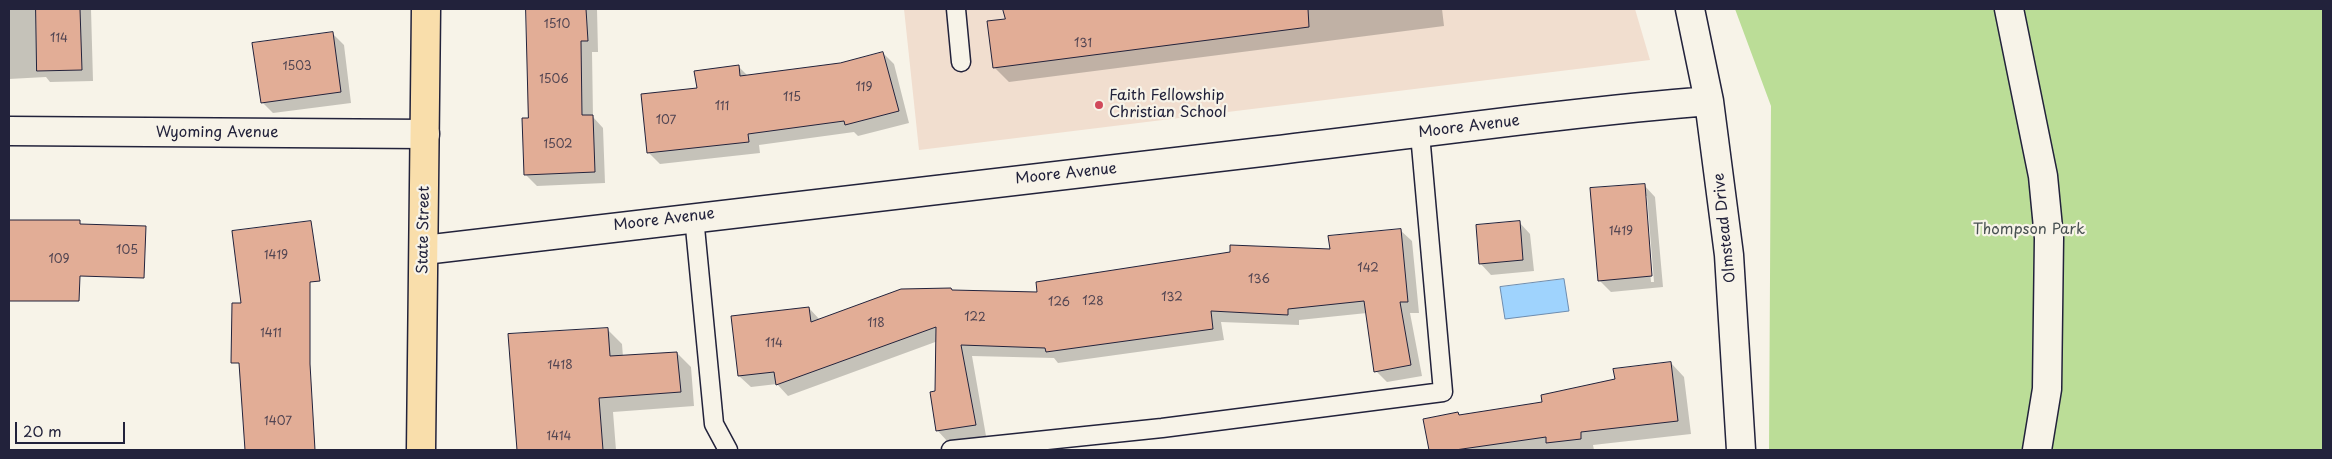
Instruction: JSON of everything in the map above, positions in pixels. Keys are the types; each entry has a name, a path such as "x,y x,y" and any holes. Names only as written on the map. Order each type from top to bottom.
{"highway":[{"name":"State Street","path":"420,450 426,9"}],"street":[{"name":"Olmstead Drive","path":"1690,9 1709,101 1729,255 1741,450"},
{"path":"2008,9 2043,176 2049,238 2047,389 2037,450"},
{"name":"Moore Avenue","path":"424,250 694,216 1420,134 1616,109 1709,101"},
{"name":"Wyoming Avenue","path":"9,131 425,134"}],"lane":[{"path":"956,9 961,62"},
{"path":"951,450 1162,428 1443,392 1420,134"},
{"path":"694,216 714,424 728,450"}],"shaded area":[{"name":"Faith Fellowship Christian School","path":"904,9 1635,9 1650,60 919,150"}],"green space":[{"name":"Thompson Park","path":"1735,9 2323,9 2323,450 1769,450 1771,106"}],"water":[{"path":"1564,279 1569,311 1505,319 1500,287"}],"building":[{"path":"36,9 80,9 82,70 37,71"},
{"path":"526,9 586,9 588,41 581,41 582,115 593,115 595,172 524,175 522,118 528,118"},
{"path":"1003,9 1308,9 1309,27 993,68 987,21 1005,19"},
{"path":"333,32 341,92 261,103 252,43"},
{"path":"883,52 899,111 845,125 844,121 748,134 749,142 647,153 641,94 697,88 694,71 739,65 740,76 840,63"},
{"path":"1645,184 1652,276 1598,281 1590,188"},
{"path":"9,220 80,220 80,224 146,226 144,278 80,276 79,301 9,301"},
{"path":"311,221 320,281 310,282 310,364 315,450 245,450 239,363 231,363 232,303 241,303 232,231"},
{"path":"1520,221 1523,260 1479,264 1476,225"},
{"path":"1401,229 1408,302 1400,302 1411,365 1374,372 1364,301 1288,309 1288,315 1211,311 1213,329 1046,352 1045,348 961,345 976,425 936,431 930,392 935,391 936,327 776,385 774,372 738,376 731,316 809,307 811,322 901,289 951,288 952,290 1037,292 1036,282 1230,252 1230,245 1330,249 1328,236"},
{"path":"608,328 610,356 677,352 681,392 599,398 603,450 517,450 508,334"},
{"path":"1671,362 1678,421 1581,432 1581,439 1546,443 1546,437 1455,450 1429,450 1423,419 1458,412 1459,415 1542,402 1541,395 1615,379 1613,369"}],"place":[{"name":"Faith Fellowship Christian School","path":"1099,105"}]}
